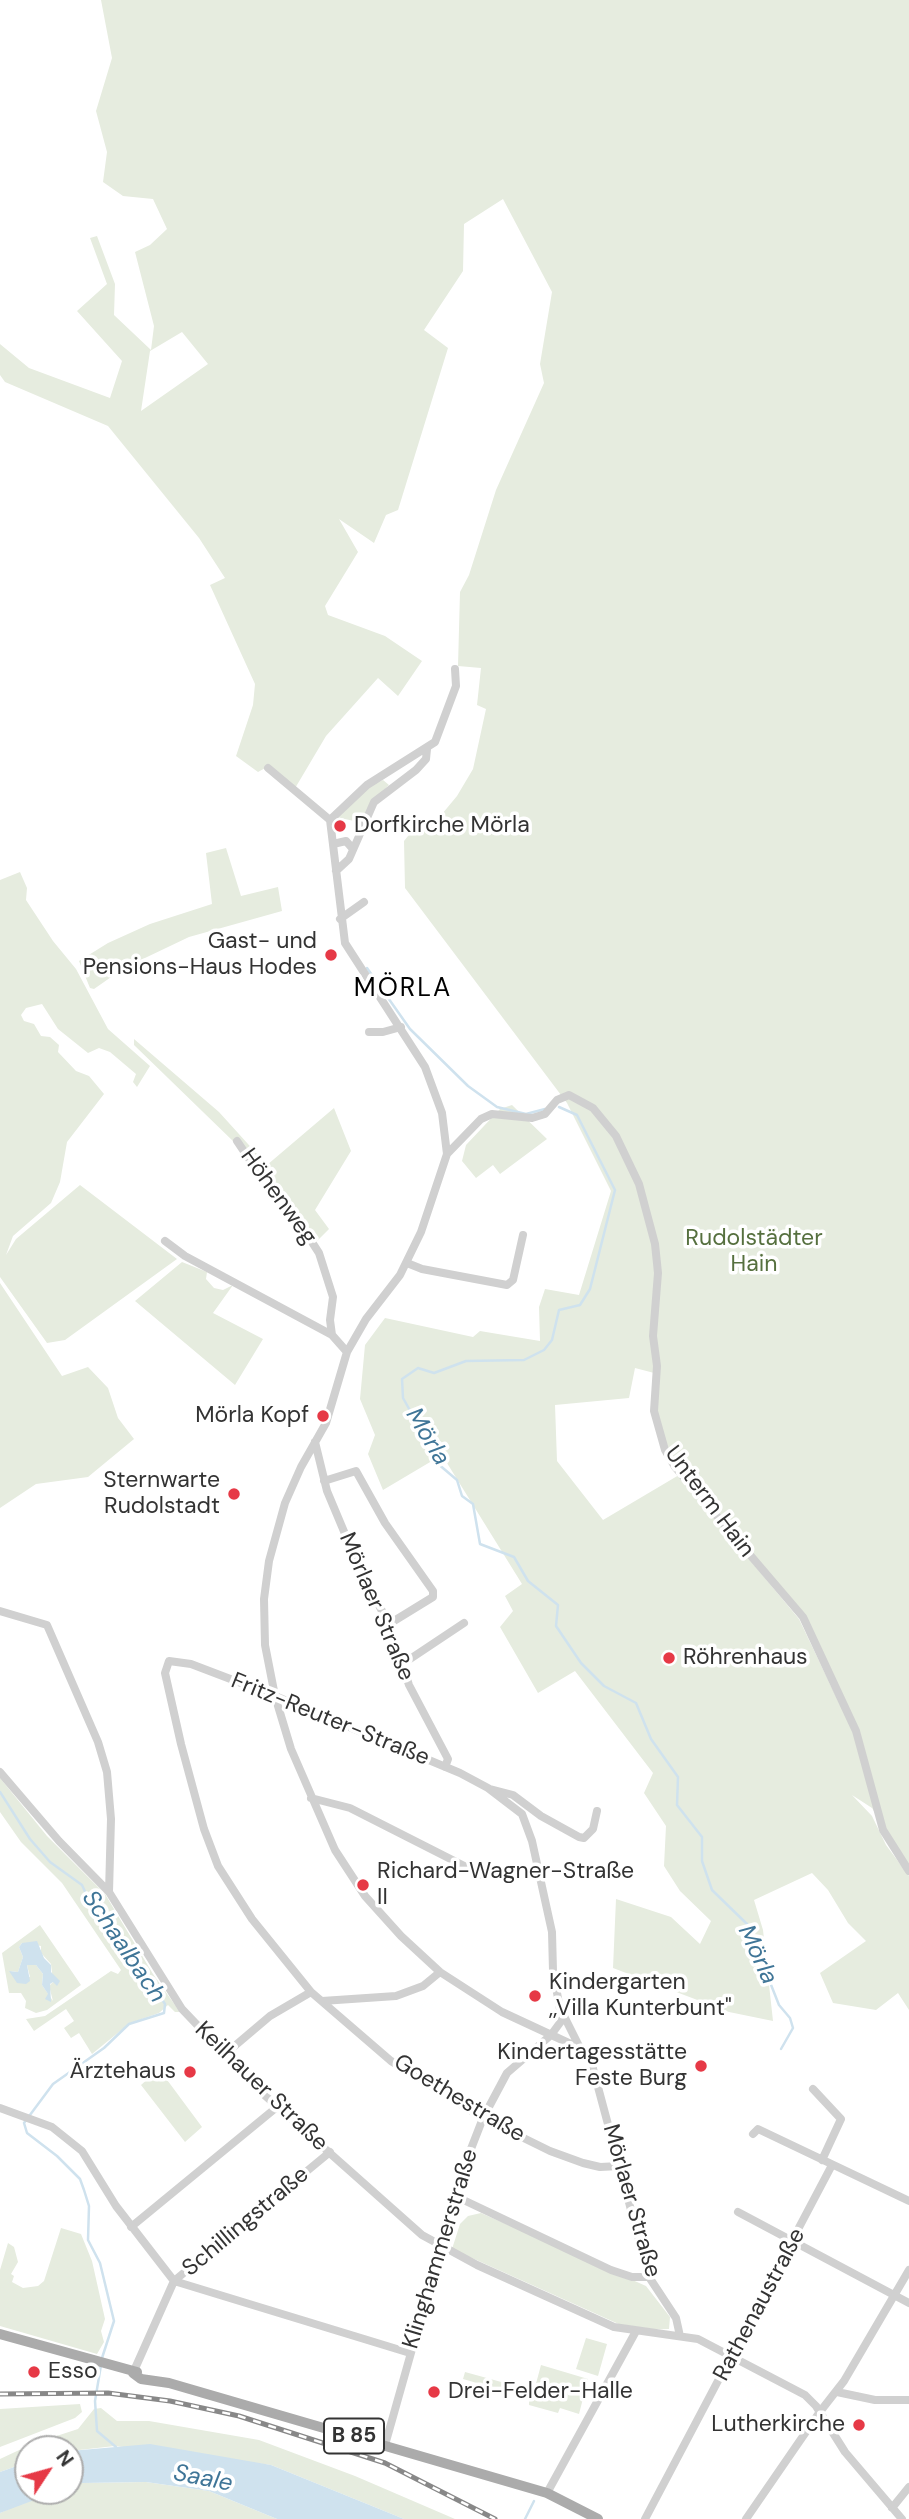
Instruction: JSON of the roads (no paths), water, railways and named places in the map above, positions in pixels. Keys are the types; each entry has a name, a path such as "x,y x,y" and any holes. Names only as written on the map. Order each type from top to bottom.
{"main road":[{"name":"B 85","path":"0,2334 133,2373 144,2372 160,2381 547,2493 598,2519"}],"street":[{"path":"330,820 352,798 384,774 427,749 440,732 456,686 455,669"},
{"path":"336,871 346,864 374,802 426,759 427,749"},
{"path":"268,768 330,820 340,919 351,953 401,1027 432,1083 443,1113 447,1154 433,1205 407,1263 347,1352 328,1416 285,1503 269,1560 264,1600 264,1633 275,1696 291,1749 335,1850 357,1885 401,1936 440,1972 502,2012 582,2051"},
{"path":"384,774 396,785"},
{"path":"333,844 346,841 354,849"},
{"path":"340,919 364,902"},
{"path":"369,1032 383,1032 401,1027"},
{"name":"Unterm Hain","path":"447,1154 481,1119 492,1114 532,1118 545,1114 557,1100 569,1096 576,1097 603,1119 632,1166 643,1196 658,1273 653,1336 657,1366 654,1411 665,1450 675,1467 803,1618 856,1731 883,1830 909,1871"},
{"name":"Höhenweg","path":"237,1141 264,1182 297,1219 319,1253 333,1297 330,1320 332,1335"},
{"path":"407,1263 422,1269 507,1285 513,1280 523,1235"},
{"path":"165,1241 185,1256 332,1335 347,1352"},
{"name":"Mörlaer Straße","path":"315,1442 324,1482 361,1572 389,1624 401,1665 448,1759 445,1767"},
{"path":"324,1482 356,1471 385,1523 433,1591 433,1597 389,1624"},
{"path":"0,1611 47,1625 98,1742 107,1772 111,1819 109,1892"},
{"path":"401,1665 464,1623"},
{"name":"Fritz-Reuter-Straße","path":"169,1661 191,1664 275,1696 445,1767 488,1788"},
{"name":"Goethestraße","path":"169,1661 164,1673 204,1829 218,1866 251,1919 312,1992 356,2032 414,2077 482,2118 550,2151 583,2163 610,2168 620,2166"},
{"name":"Keilhauer Straße","path":"0,1772 59,1841 109,1892 182,2009 277,2107 422,2235 443,2248 614,2328 635,2333 698,2339 805,2395 813,2401 845,2452 902,2519"},
{"path":"488,1788 513,1795 541,1816 579,1837 584,1838 593,1829 597,1811"},
{"path":"488,1788 522,1814 528,1825 549,1911 553,1971 563,2014 582,2051"},
{"path":"312,1798 350,1808 476,1874"},
{"path":"322,2001 396,1996 423,1986 440,1972"},
{"path":"224,2055 270,2016 312,1992"},
{"path":"551,2035 561,2024 563,2014"},
{"name":"Klinghammerstraße","path":"385,2445 443,2248 455,2196 482,2118 507,2073 551,2035"},
{"name":"Mörlaer Straße","path":"582,2051 591,2061 649,2277 676,2318 680,2336"},
{"path":"813,2089 844,2118 822,2160"},
{"path":"131,2227 277,2107"},
{"path":"0,2108 52,2127 82,2151 131,2227 174,2281 410,2353"},
{"path":"753,2134 758,2129 909,2201"},
{"name":"Schillingstraße","path":"133,2373 174,2281 330,2152"},
{"name":"Rathenaustraße","path":"645,2519 832,2165"},
{"path":"455,2196 611,2270 632,2277 649,2277"},
{"path":"737,2213 909,2303"},
{"path":"747,2519 819,2413 837,2392 909,2270"},
{"path":"547,2493 635,2333"},
{"path":"837,2392 875,2400 909,2400"},
{"path":"892,2508 909,2487"}],"water":[{"path":"37,1941 44,1958 51,1965 51,1972 60,1981 57,1986 53,1982 50,1984 51,2002 45,1999 48,1994 42,1985 43,1974 36,1965 27,1965 30,1981 26,1984 17,1983 9,1971 18,1972 23,1957 19,1947 22,1943"},
{"name":"Saale","path":"150,2444 271,2465 404,2519 277,2519 209,2491 146,2482 84,2483 84,2450"},
{"path":"14,2467 14,2505 21,2505 0,2513 0,2472"}],"waterway":[{"name":"Mörla","path":"367,968 410,1029 468,1086 497,1107 526,1114 545,1109"},
{"name":"Mörla","path":"559,1107 577,1115 615,1190 590,1289 580,1305 559,1310 552,1340 544,1350 524,1360 466,1361 434,1373 418,1368 402,1379 403,1398 412,1414 428,1428 437,1463 457,1480 462,1496 473,1504 480,1544 514,1557 528,1581 558,1605 556,1626 581,1663 604,1686 636,1703 651,1739 678,1777 677,1805 702,1837 702,1861 712,1890 747,1924 779,2005 790,2018 793,2028 781,2049"},
{"name":"Schaalbach","path":"0,1792 30,1839 50,1862 82,1885 93,1909 134,1960 136,1971 147,1977 165,2004 164,2013 129,2024 104,2048 53,2084 24,2123 27,2133 57,2156 80,2179 84,2190 89,2206 88,2240 100,2263 114,2321 102,2358"},
{"name":"Schaalbach","path":"101,2365 95,2401 97,2431 116,2447"},
{"path":"525,2519 534,2501"}],"railway":[{"path":"0,2394 108,2393 170,2401 239,2416 385,2463 495,2519"}],"place":[{"name":"Dorfkirche Mörla","path":"340,826"},
{"name":"Gast- und Pensions-Haus Hodes","path":"331,955"},
{"name":"Mörla Kopf","path":"323,1416"},
{"name":"Sternwarte Rudolstadt","path":"234,1494"},
{"name":"Röhrenhaus","path":"669,1658"},
{"name":"Richard-Wagner-Straße II","path":"363,1885"},
{"name":"Kindergarten ,,Villa Kunterbunt\"","path":"535,1996"},
{"name":"Kindertagesstätte Feste Burg","path":"701,2066"},
{"name":"Ärztehaus","path":"190,2072"},
{"name":"Esso","path":"34,2372"},
{"name":"Drei-Felder-Halle","path":"434,2392"},
{"name":"Lutherkirche","path":"859,2425"}],"district":[{"name":"MÖRLA","path":"403,989"}],"park label":[{"name":"Rudolstädter Hain","path":"754,1252"}]}
